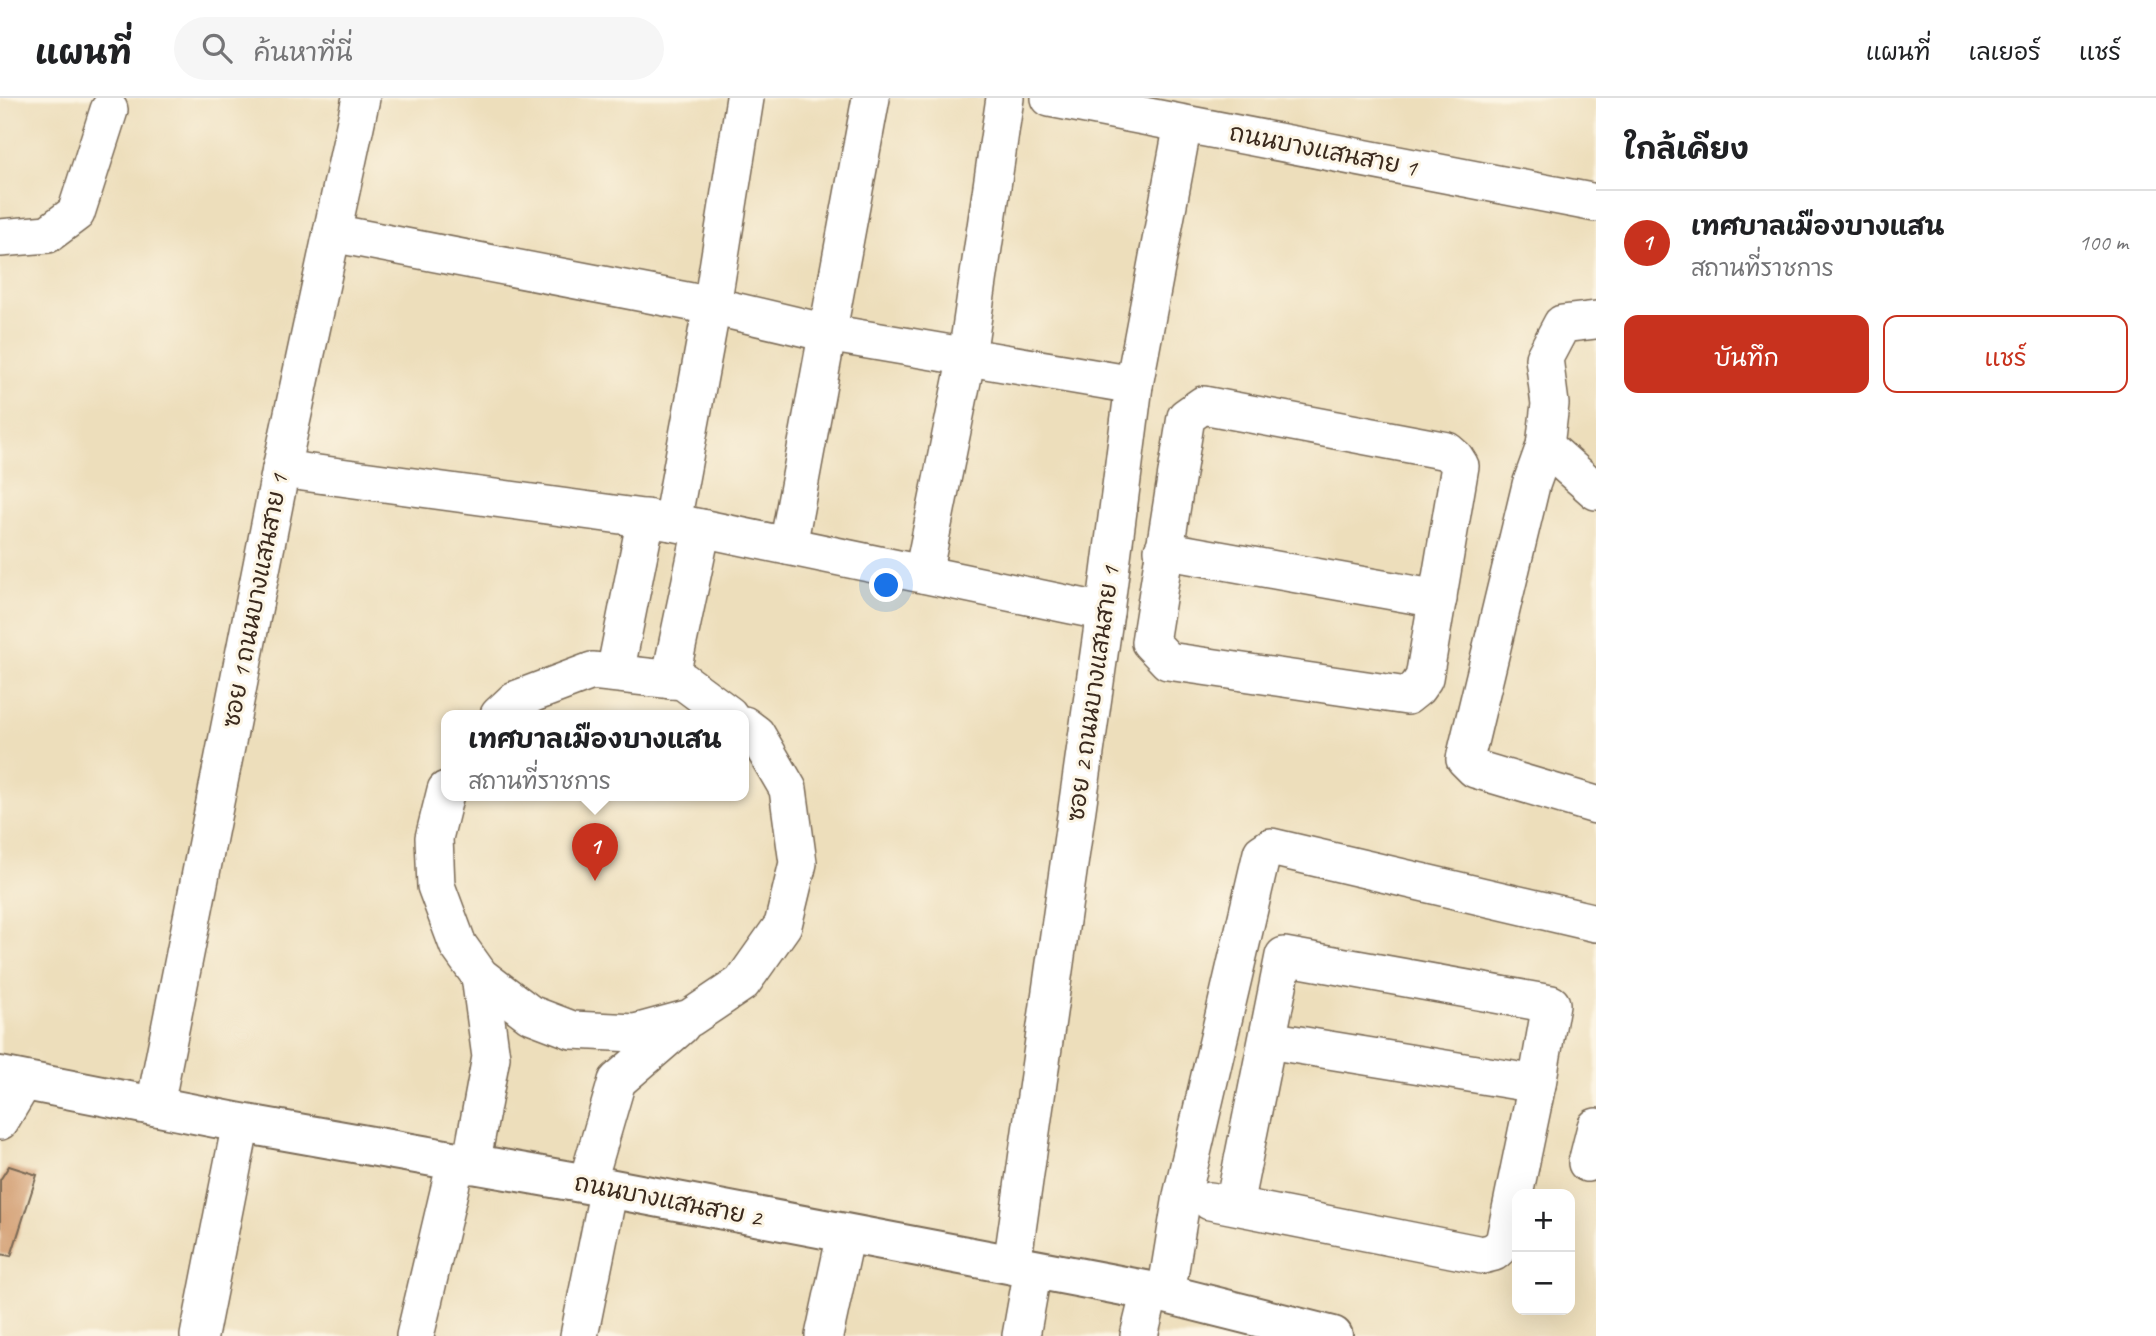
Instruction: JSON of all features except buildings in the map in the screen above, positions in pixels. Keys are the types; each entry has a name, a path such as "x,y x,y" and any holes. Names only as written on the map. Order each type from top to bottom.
{"main road":[{"name":"ถนนบางแสนสาย 2","path":"12,1078 241,1124 598,1186 1158,1292 1333,1336"}],"street":[{"name":"ซอย 1 ถนนบางแสนสาย 1","path":"155,1105 281,469 361,98"},
{"path":"670,680 673,523 712,306 745,98"},
{"path":"788,546 871,98"},
{"path":"923,574 967,356 1005,98"},
{"name":"ถนนบางแสนสาย 1","path":"1050,98 1596,203"},
{"path":"0,238 48,234 76,213 110,110"},
{"name":"ซอย 2 ถนนบางแสนสาย 1","path":"1021,1336 1023,1267 1134,386 1183,124"},
{"path":"332,233 712,306 827,333 1134,386"},
{"path":"1596,320 1562,324 1544,358 1550,404 1545,446 1531,485 1465,759 1475,769 1596,805"},
{"path":"1203,405 1447,451 1460,466 1424,678 1407,696 1168,661 1150,642 1163,550 1186,417 1203,405"},
{"path":"1545,446 1596,491"},
{"path":"281,469 673,523 1105,612"},
{"path":"1125,470 1176,478"},
{"path":"615,673 673,523"},
{"path":"1163,550 1438,599"},
{"path":"504,710 515,700 592,671 683,681 722,710"},
{"path":"579,1336 598,1186 617,1081 690,1018 743,983 782,925 798,863 788,789 756,734 749,729"},
{"path":"443,801 433,838 436,886 458,946 480,975 530,1014 572,1030 635,1033 690,1018"},
{"path":"1139,1336 1158,1292 1262,853 1271,847 1596,923"},
{"path":"1182,1196 1482,1255 1494,1252 1504,1243 1552,1004 1284,956 1234,1205"},
{"path":"415,1336 491,1057 480,975"},
{"path":"1268,1040 1537,1084"},
{"path":"0,1121 12,1078"},
{"path":"199,1336 241,1124"},
{"path":"1587,1163 1596,1127"},
{"path":"824,1336 846,1234"}],"place":[{"name":"เทศบาลเมืองบางแสน","path":"595,881"}]}
